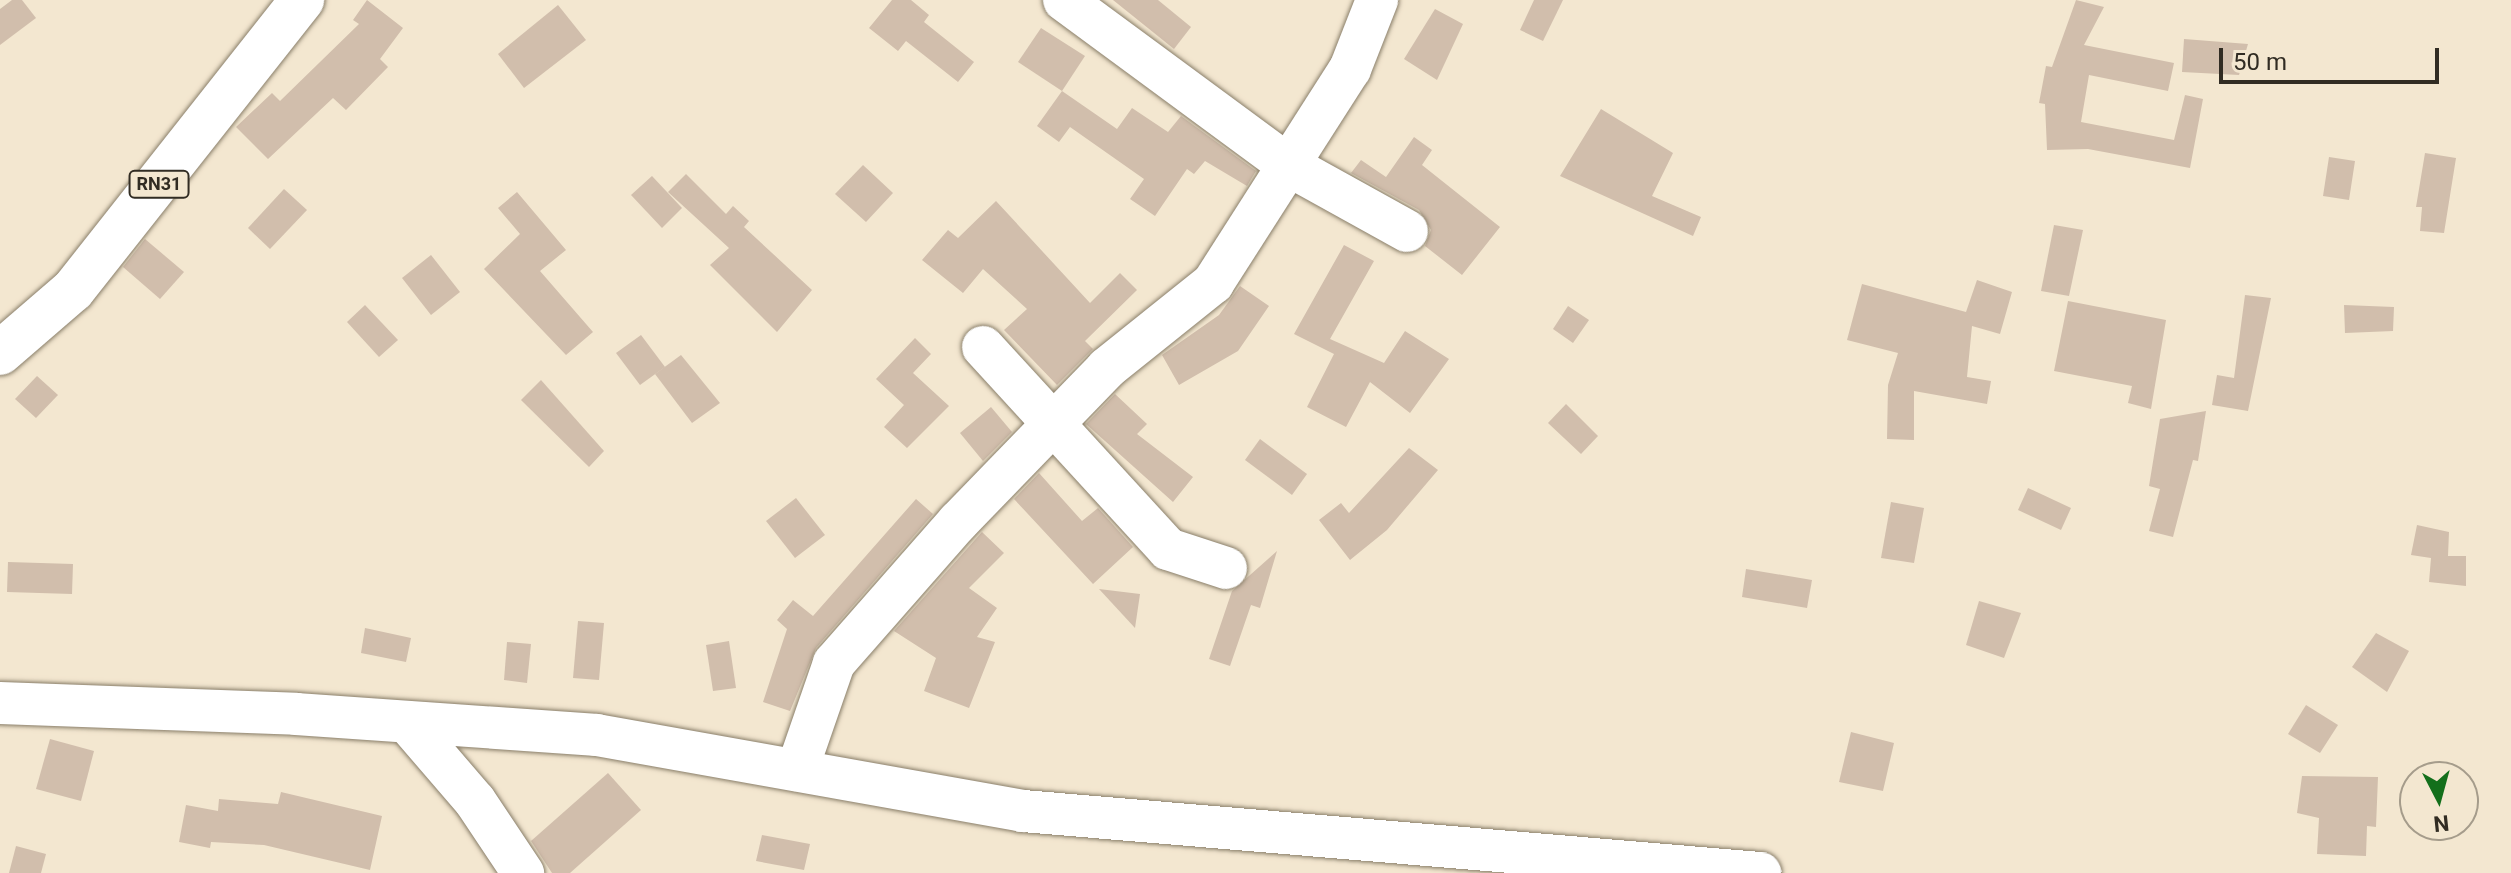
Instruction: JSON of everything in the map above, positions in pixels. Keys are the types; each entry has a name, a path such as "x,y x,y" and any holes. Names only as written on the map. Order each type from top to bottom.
{"main road":[{"name":"RN31","path":"0,353 73,290 302,0"}],"street":[{"path":"1064,0 1288,165 1407,231"},
{"path":"797,770 834,663 958,522 1057,424 1107,368 1208,290 1350,69 1377,0"},
{"path":"983,347 1057,424 1168,549 1226,568"},
{"path":"0,703 407,722 597,735 1023,811 1656,867 1760,873"},
{"path":"407,722 475,801 523,873"}],"building":[{"path":"12,0 22,0 36,18 0,45 0,9"},
{"path":"367,0 403,28 380,59 388,67 346,110 333,98 268,159 236,127 272,93 280,101 359,24 353,20"},
{"path":"892,0 911,0 929,15 924,22 974,62 958,82 906,41 898,51 869,28"},
{"path":"1113,0 1158,0 1191,27 1174,49"},
{"path":"1534,0 1563,0 1543,41 1520,30"},
{"path":"2076,0 2104,7 2084,45 2174,63 2168,91 2089,75 2081,122 2174,140 2185,95 2203,99 2190,168 2088,149 2047,150 2045,104 2039,103 2046,66 2052,67"},
{"path":"558,5 586,40 524,88 498,54"},
{"path":"1435,9 1463,24 1437,80 1404,59"},
{"path":"1041,28 1085,56 1062,91 1018,62"},
{"path":"2184,39 2248,44 2239,75 2182,72"},
{"path":"1062,91 1117,129 1132,108 1168,132 1181,116 1256,171 1247,186 1205,161 1194,174 1187,169 1155,216 1130,199 1144,179 1070,127 1059,142 1037,126"},
{"path":"1601,109 1673,153 1652,196 1701,217 1693,236 1560,176"},
{"path":"1414,137 1432,150 1422,165 1500,227 1462,275 1425,246 1431,230 1419,210 1351,173 1361,160 1386,177"},
{"path":"2425,153 2456,158 2444,233 2420,231 2422,207 2416,207"},
{"path":"2329,157 2355,161 2349,200 2323,196"},
{"path":"863,165 893,193 866,222 835,194"},
{"path":"686,174 726,214 733,206 749,221 744,227 812,290 777,332 710,265 729,248 668,192"},
{"path":"652,176 682,208 662,228 631,195"},
{"path":"284,189 307,210 270,249 248,228"},
{"path":"517,192 566,250 540,271 593,332 566,355 484,269 520,234 498,208"},
{"path":"996,201 1090,303 1120,273 1137,290 1085,341 1093,349 1057,385 1004,330 1027,309 983,269 963,293 922,260 948,230 958,238"},
{"path":"2054,225 2083,230 2069,296 2041,291"},
{"path":"145,239 184,272 160,299 123,267"},
{"path":"1344,245 1374,261 1330,339 1384,363 1405,331 1449,359 1410,413 1370,382 1346,427 1307,407 1334,354 1294,334"},
{"path":"431,255 460,292 431,315 402,278"},
{"path":"1977,280 2012,292 2000,334 1972,326 1967,377 1991,381 1987,404 1914,391 1914,440 1887,439 1888,385 1898,353 1847,340 1862,284 1966,312"},
{"path":"1240,286 1269,306 1238,351 1179,385 1162,355 1219,315"},
{"path":"2245,295 2271,298 2248,411 2212,405 2217,375 2234,378"},
{"path":"2068,301 2166,320 2151,409 2128,403 2132,386 2054,371"},
{"path":"365,305 398,340 379,357 347,322"},
{"path":"2344,305 2394,307 2393,331 2345,333"},
{"path":"1568,306 1589,320 1573,343 1553,329"},
{"path":"641,335 665,367 640,385 616,353"},
{"path":"915,338 931,354 913,373 949,406 907,448 884,427 904,405 876,379"},
{"path":"681,355 720,403 692,423 655,374"},
{"path":"37,376 58,395 36,418 15,399"},
{"path":"541,380 604,451 589,467 521,400"},
{"path":"1115,394 1147,424 1137,434 1193,477 1173,502 1086,424"},
{"path":"1566,404 1598,436 1581,454 1548,423"},
{"path":"991,407 1012,432 983,461 960,433"},
{"path":"2206,411 2198,461 2193,460 2173,537 2149,531 2160,489 2149,486 2160,419"},
{"path":"1260,439 1307,474 1292,495 1245,460"},
{"path":"1409,448 1438,470 1387,530 1350,560 1319,520 1341,503 1349,513"},
{"path":"1039,473 1082,521 1098,508 1133,547 1093,584 1014,499"},
{"path":"2028,488 2071,508 2061,530 2018,510"},
{"path":"796,498 825,535 795,558 766,521"},
{"path":"916,499 933,514 816,648 790,711 763,702 787,629 777,620 793,600 813,616"},
{"path":"1891,502 1924,508 1914,563 1881,558"},
{"path":"2417,525 2449,532 2448,556 2466,556 2466,586 2429,582 2431,558 2411,555"},
{"path":"982,532 1004,553 969,588 997,608 977,637 995,642 969,708 924,691 936,658 894,631"},
{"path":"1277,551 1260,608 1251,605 1230,666 1209,659 1232,591"},
{"path":"8,562 73,564 72,594 7,592"},
{"path":"1746,569 1812,580 1807,608 1742,597"},
{"path":"1099,589 1140,594 1135,628"},
{"path":"1979,601 2021,613 2004,658 1966,645"},
{"path":"578,621 604,623 599,680 573,678"},
{"path":"365,628 411,638 406,662 361,653"},
{"path":"2376,633 2409,651 2387,692 2352,667"},
{"path":"729,641 736,688 713,691 706,645"},
{"path":"507,642 531,644 527,683 504,680"},
{"path":"2306,705 2338,725 2320,753 2288,734"},
{"path":"1851,732 1894,743 1883,791 1839,782"},
{"path":"50,739 94,751 81,801 36,789"},
{"path":"608,773 641,810 570,873 552,873 531,841"},
{"path":"2302,776 2378,777 2376,827 2367,826 2366,856 2317,854 2319,818 2297,813"},
{"path":"281,792 382,816 370,870 264,845 211,842 210,848 179,842 186,805 218,811 219,799 278,804"},
{"path":"762,835 810,844 804,870 756,861"},
{"path":"16,846 46,854 41,873 9,873"}]}
